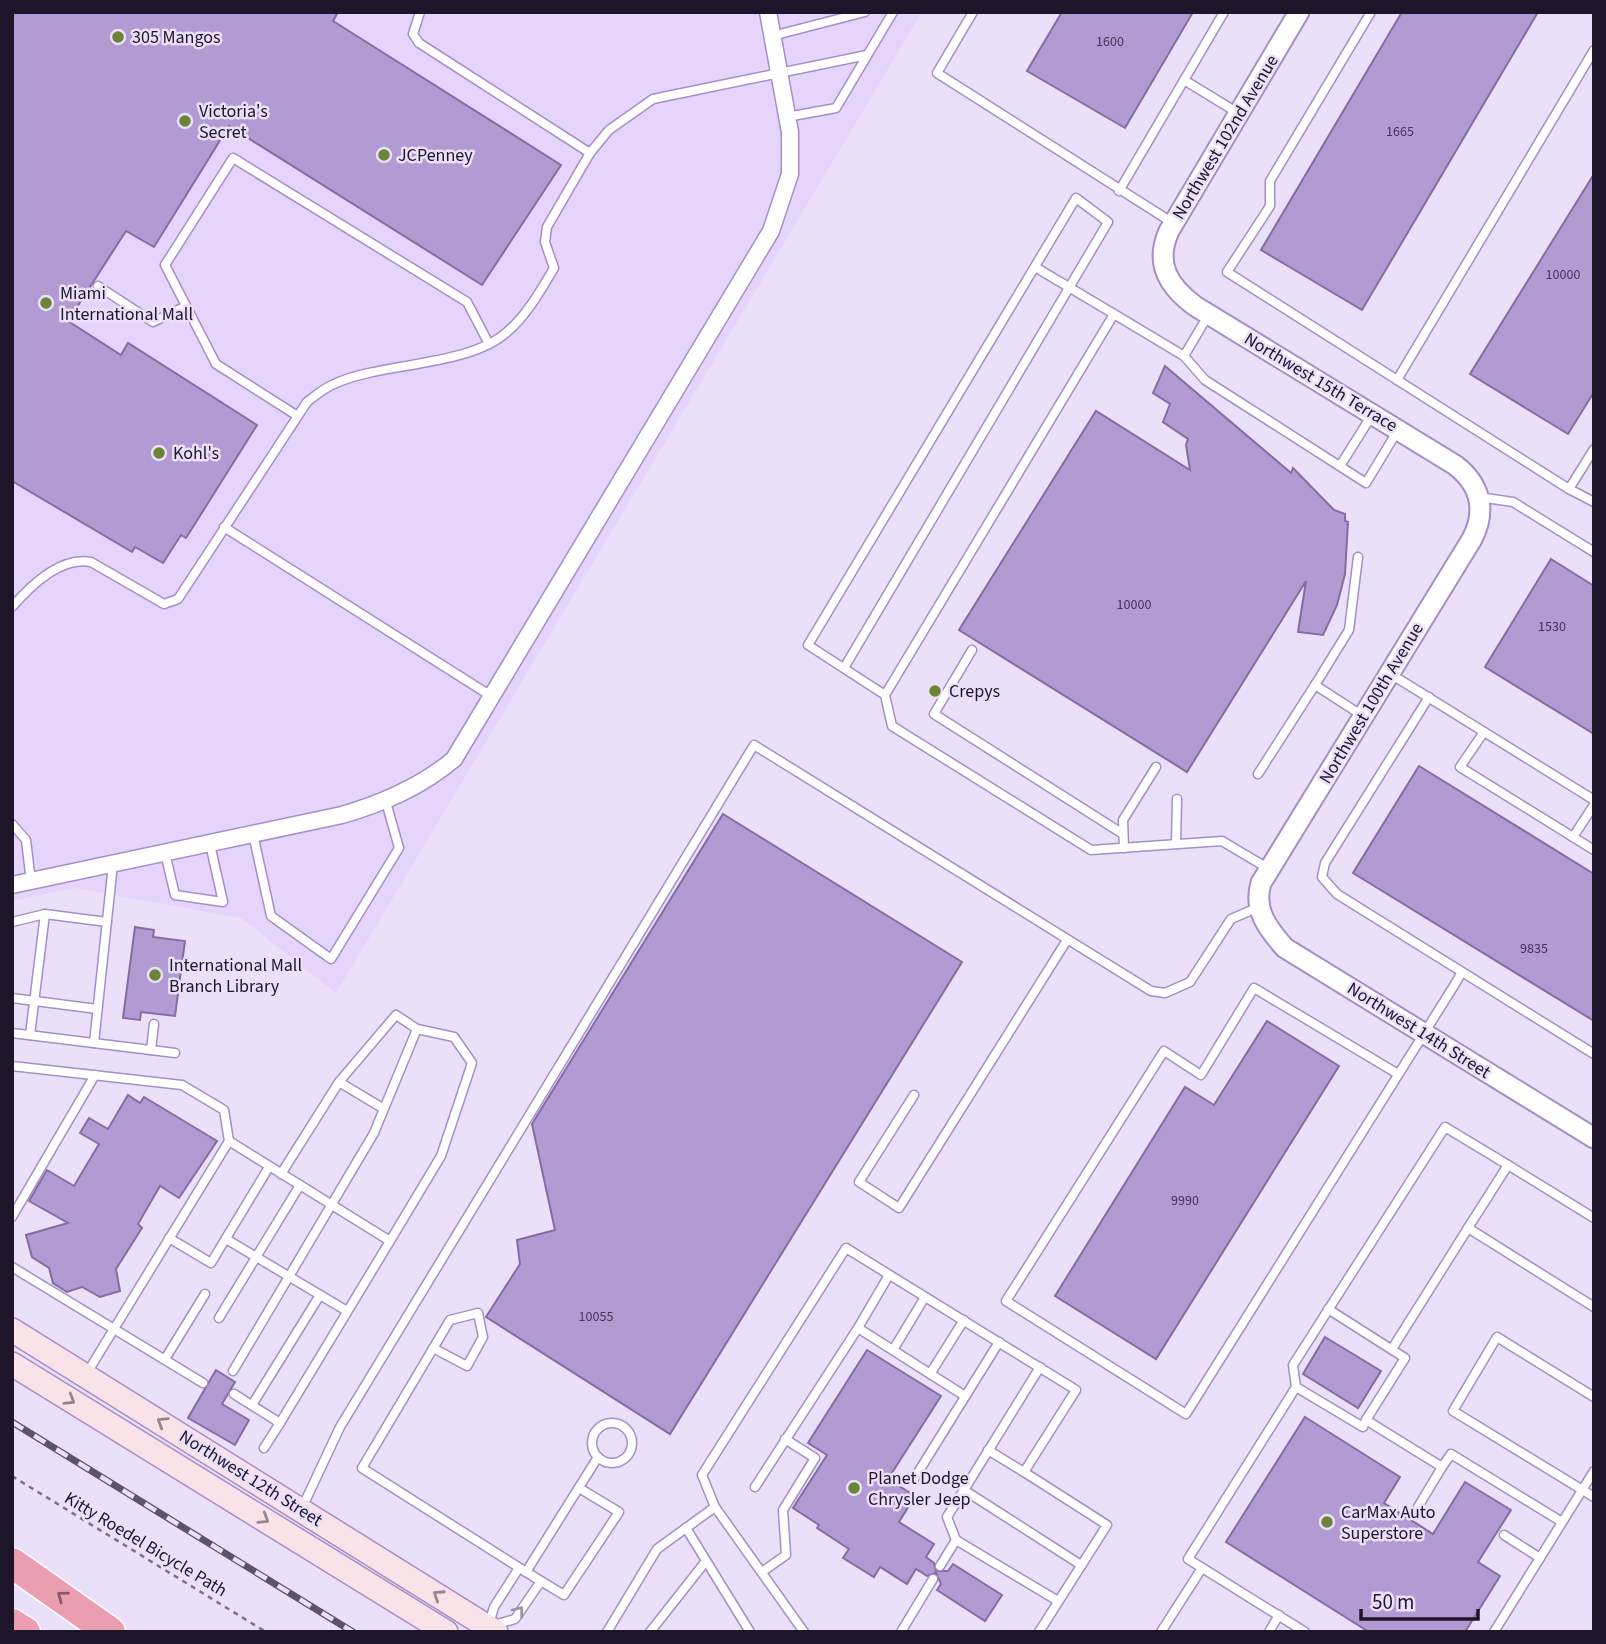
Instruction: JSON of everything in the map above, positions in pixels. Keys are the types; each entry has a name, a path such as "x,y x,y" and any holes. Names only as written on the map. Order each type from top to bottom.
{"highway":[{"path":"12,1563 110,1632"},
{"path":"12,1624 25,1632"}],"main road":[{"name":"Northwest 12th Street","path":"12,1330 490,1630"},
{"name":"Northwest 12th Street","path":"12,1364 446,1632"}],"street":[{"path":"12,885 342,815 386,802 437,774 454,759 771,231 790,174 787,117 768,12"},
{"name":"Northwest 102nd Avenue","path":"1163,266 1163,248 1173,224 1299,12"},
{"name":"Northwest 15th Terrace","path":"1163,266 1171,285 1180,295 1464,472 1472,480 1479,497"},
{"name":"Northwest 100th Avenue","path":"1259,907 1257,896 1269,869 1477,528 1479,497"},
{"name":"Northwest 14th Street","path":"1259,907 1269,930 1285,948 1594,1138"}],"lane":[{"path":"420,12 413,34 419,43 590,153"},
{"path":"772,36 865,12"},
{"path":"787,117 836,108 893,12"},
{"path":"973,12 937,73 1173,224"},
{"path":"1119,191 1224,12"},
{"path":"1371,12 1270,181 1270,206 1227,272 1569,489 1594,502"},
{"path":"1397,380 1594,50"},
{"path":"12,607 61,564 77,559 91,562 164,604 178,599 307,402 334,384 489,344 506,333 536,299 554,268 545,242 547,227 590,153 609,130 653,99 867,55"},
{"path":"1184,80 1238,114"},
{"path":"296,415 216,364 165,265 233,158 467,302 489,344"},
{"path":"844,668 1108,222 1076,198 808,645 885,695"},
{"path":"1035,267 1184,356 1205,380 1366,482 1398,430"},
{"path":"98,286 153,322 186,306"},
{"path":"1114,314 885,695 892,726 1091,850 1222,841 1269,869"},
{"path":"1184,356 1209,314"},
{"path":"1340,466 1373,414"},
{"path":"1569,489 1594,449"},
{"path":"1479,497 1513,502 1594,552"},
{"path":"224,527 491,696"},
{"path":"1258,774 1349,630 1358,557"},
{"path":"972,649 934,714 1124,834"},
{"path":"1389,673 1594,803 1573,837"},
{"path":"1315,685 1363,716"},
{"path":"1429,697 1325,863 1322,877 1337,894 1594,1054"},
{"path":"1484,732 1460,766 1594,850"},
{"path":"301,1509 340,1427 754,745 1151,991 1165,993 1190,982 1231,919 1259,907"},
{"path":"1124,848 1123,820 1156,767"},
{"path":"1176,844 1177,799"},
{"path":"253,834 271,916 331,959 399,848 386,802"},
{"path":"12,824 26,840 32,882"},
{"path":"164,853 175,895 223,902 210,844"},
{"path":"94,1043 113,864"},
{"path":"12,922 45,914 107,922"},
{"path":"30,1035 45,914"},
{"path":"915,1095 859,1182 899,1208 1068,940"},
{"path":"1398,1074 1254,988 1200,1075 1164,1051 1006,1301 1186,1414 1462,972"},
{"path":"12,998 97,1009"},
{"path":"264,1448 441,1156 472,1063 454,1037 417,1029 396,1015 340,1082 281,1174"},
{"path":"151,1050 154,1024"},
{"path":"233,1371 374,1133 417,1029"},
{"path":"12,1033 175,1053"},
{"path":"12,1066 182,1085 224,1110 229,1141 85,1376"},
{"path":"12,1217 95,1075"},
{"path":"340,1082 384,1109"},
{"path":"1305,1632 1188,1559 1296,1387 1293,1365 1445,1127 1594,1218"},
{"path":"229,1141 390,1241"},
{"path":"1392,1349 1508,1165"},
{"path":"169,1238 211,1263 269,1167"},
{"path":"219,1318 300,1185"},
{"path":"1468,1228 1594,1307"},
{"path":"226,1239 347,1311"},
{"path":"804,1632 715,1507 702,1475 846,1248 1076,1390 1024,1472"},
{"path":"12,1267 204,1383"},
{"path":"754,1487 858,1328 889,1275"},
{"path":"165,1359 205,1294"},
{"path":"252,1405 320,1295"},
{"path":"893,1350 925,1297"},
{"path":"1296,1387 1363,1427 1405,1358 1328,1309"},
{"path":"433,1348 467,1366 483,1338 478,1313 450,1320 433,1348 362,1468 564,1595 619,1512 579,1488"},
{"path":"930,1374 964,1321"},
{"path":"858,1328 965,1396"},
{"path":"1594,1397 1497,1337 1453,1411 1594,1497"},
{"path":"914,1479 999,1342"},
{"path":"1040,1367 947,1517 957,1540 1058,1601"},
{"path":"234,1394 280,1423"},
{"path":"1366,1420 1442,1467"},
{"path":"607,1424 626,1429 632,1442 629,1455 617,1462 604,1461 598,1457 593,1445 596,1432 607,1424"},
{"path":"761,1572 786,1555 783,1510 815,1458 785,1439"},
{"path":"988,1450 1107,1525 1039,1632"},
{"path":"1418,1507 1451,1454 1562,1522"},
{"path":"490,1630 494,1607 523,1570 598,1457"},
{"path":"1494,1632 1594,1471"},
{"path":"964,1490 1081,1565"},
{"path":"607,1632 657,1549 715,1507"},
{"path":"686,1528 750,1632"},
{"path":"1504,1535 1540,1558"},
{"path":"940,1566 957,1540"},
{"path":"650,1632 706,1561"},
{"path":"1161,1632 1202,1568"},
{"path":"901,1632 933,1579"},
{"path":"490,1630 514,1619 541,1580"},
{"path":"1269,1632 1279,1615"}],"path":[{"name":"Kitty Roedel Bicycle Path","path":"12,1476 266,1632"}],"shaded area":[{"path":"12,12 922,12 336,993 241,918 75,888 12,901"}],"building":[{"name":"Miami International Mall","path":"12,12 338,12 333,21 561,165 482,285 229,126 154,247 126,231 68,321 121,355 128,343 257,425 186,538 181,535 163,563 135,547 132,552 12,481"},
{"path":"1062,12 1193,12 1125,128 1027,71"},
{"path":"1402,12 1538,12 1362,310 1261,250"},
{"path":"1594,174 1594,392 1568,434 1470,374"},
{"path":"1165,366 1291,473 1293,468 1334,510 1345,514 1345,521 1348,522 1345,574 1337,605 1323,635 1298,632 1306,581 1187,772 959,630 1096,411 1190,470 1186,445 1188,439 1163,422 1170,404 1153,393"},
{"path":"1551,559 1594,586 1594,734 1485,667"},
{"path":"1419,766 1594,874 1594,1021 1353,873"},
{"path":"723,814 962,962 670,1434 486,1317 520,1264 517,1240 555,1230 532,1124"},
{"name":"International Mall Branch Library","path":"135,927 154,930 153,937 185,941 175,1016 141,1012 140,1020 123,1018"},
{"path":"1267,1021 1339,1066 1156,1359 1055,1296 1185,1087 1214,1105"},
{"path":"128,1095 140,1103 144,1097 217,1141 179,1198 160,1186 138,1224 142,1228 116,1269 120,1291 100,1297 82,1287 67,1292 53,1283 49,1268 32,1257 26,1235 68,1223 29,1201 47,1170 74,1186 99,1144 80,1133 89,1118 108,1129"},
{"path":"1325,1337 1381,1371 1358,1408 1303,1374"},
{"name":"Planet Dodge Chrysler Jeep","path":"867,1350 941,1396 888,1479 915,1496 899,1522 934,1544 926,1557 934,1563 936,1571 948,1571 953,1564 1002,1595 985,1621 937,1590 941,1584 936,1573 927,1576 916,1569 907,1584 880,1567 874,1577 843,1558 849,1549 793,1508 827,1455 808,1443"},
{"path":"216,1370 235,1382 222,1404 249,1420 235,1445 188,1418"},
{"name":"CarMax Auto Superstore","path":"1305,1417 1400,1477 1384,1503 1433,1534 1465,1482 1511,1510 1478,1562 1500,1576 1465,1632 1369,1632 1226,1542"}],"railway":[{"path":"12,1422 353,1632"}],"place":[{"name":"305 Mangos","path":"118,37"},
{"name":"Victoria's Secret","path":"185,121"},
{"name":"JCPenney","path":"384,155"},
{"name":"Miami International Mall","path":"46,303"},
{"name":"Kohl's","path":"159,453"},
{"name":"Crepys","path":"935,691"},
{"name":"International Mall Branch Library","path":"155,975"},
{"name":"Planet Dodge Chrysler Jeep","path":"854,1488"},
{"name":"CarMax Auto Superstore","path":"1327,1522"}]}
